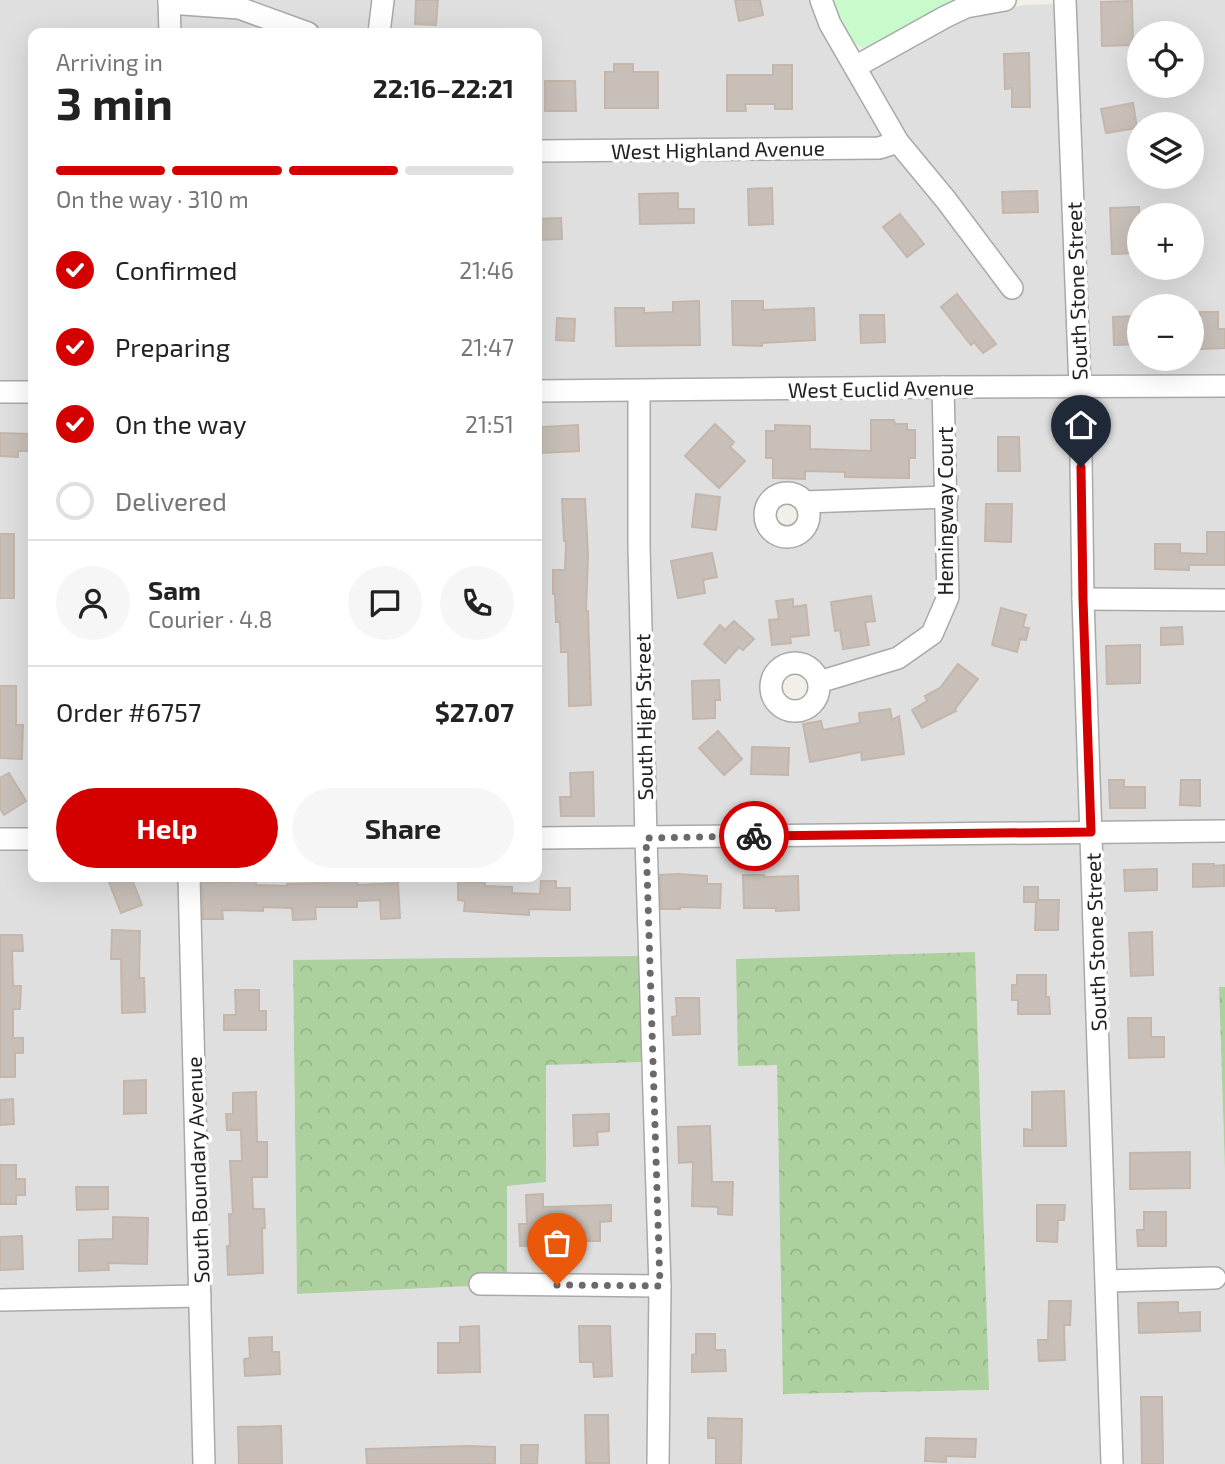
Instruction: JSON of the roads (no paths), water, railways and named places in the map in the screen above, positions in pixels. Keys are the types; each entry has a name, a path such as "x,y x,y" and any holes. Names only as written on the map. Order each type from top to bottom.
{"street":[{"path":"380,28 383,0"},
{"path":"821,0 830,24 898,142 946,200 1012,288"},
{"path":"855,67 945,17 966,8 1005,0"},
{"name":"South Stone Street","path":"1065,0 1080,387 1083,599 1112,1464"},
{"path":"170,28 169,1 239,8 294,28"},
{"name":"West Highland Avenue","path":"542,151 879,148 898,142"},
{"name":"West Euclid Avenue","path":"542,391 1225,386"},
{"name":"Hemingway Court","path":"819,682 898,658 932,634 948,597 943,387"},
{"name":"South High Street","path":"639,391 639,559 660,1286 658,1464"},
{"path":"0,393 28,392"},
{"path":"806,502 947,497"},
{"path":"1083,599 1225,600"},
{"path":"542,838 1225,831"},
{"path":"0,839 28,839"},
{"name":"South Boundary Avenue","path":"189,882 204,1464"},
{"path":"1107,1281 1215,1278"},
{"path":"480,1284 660,1286"},
{"path":"0,1300 200,1296"}]}
